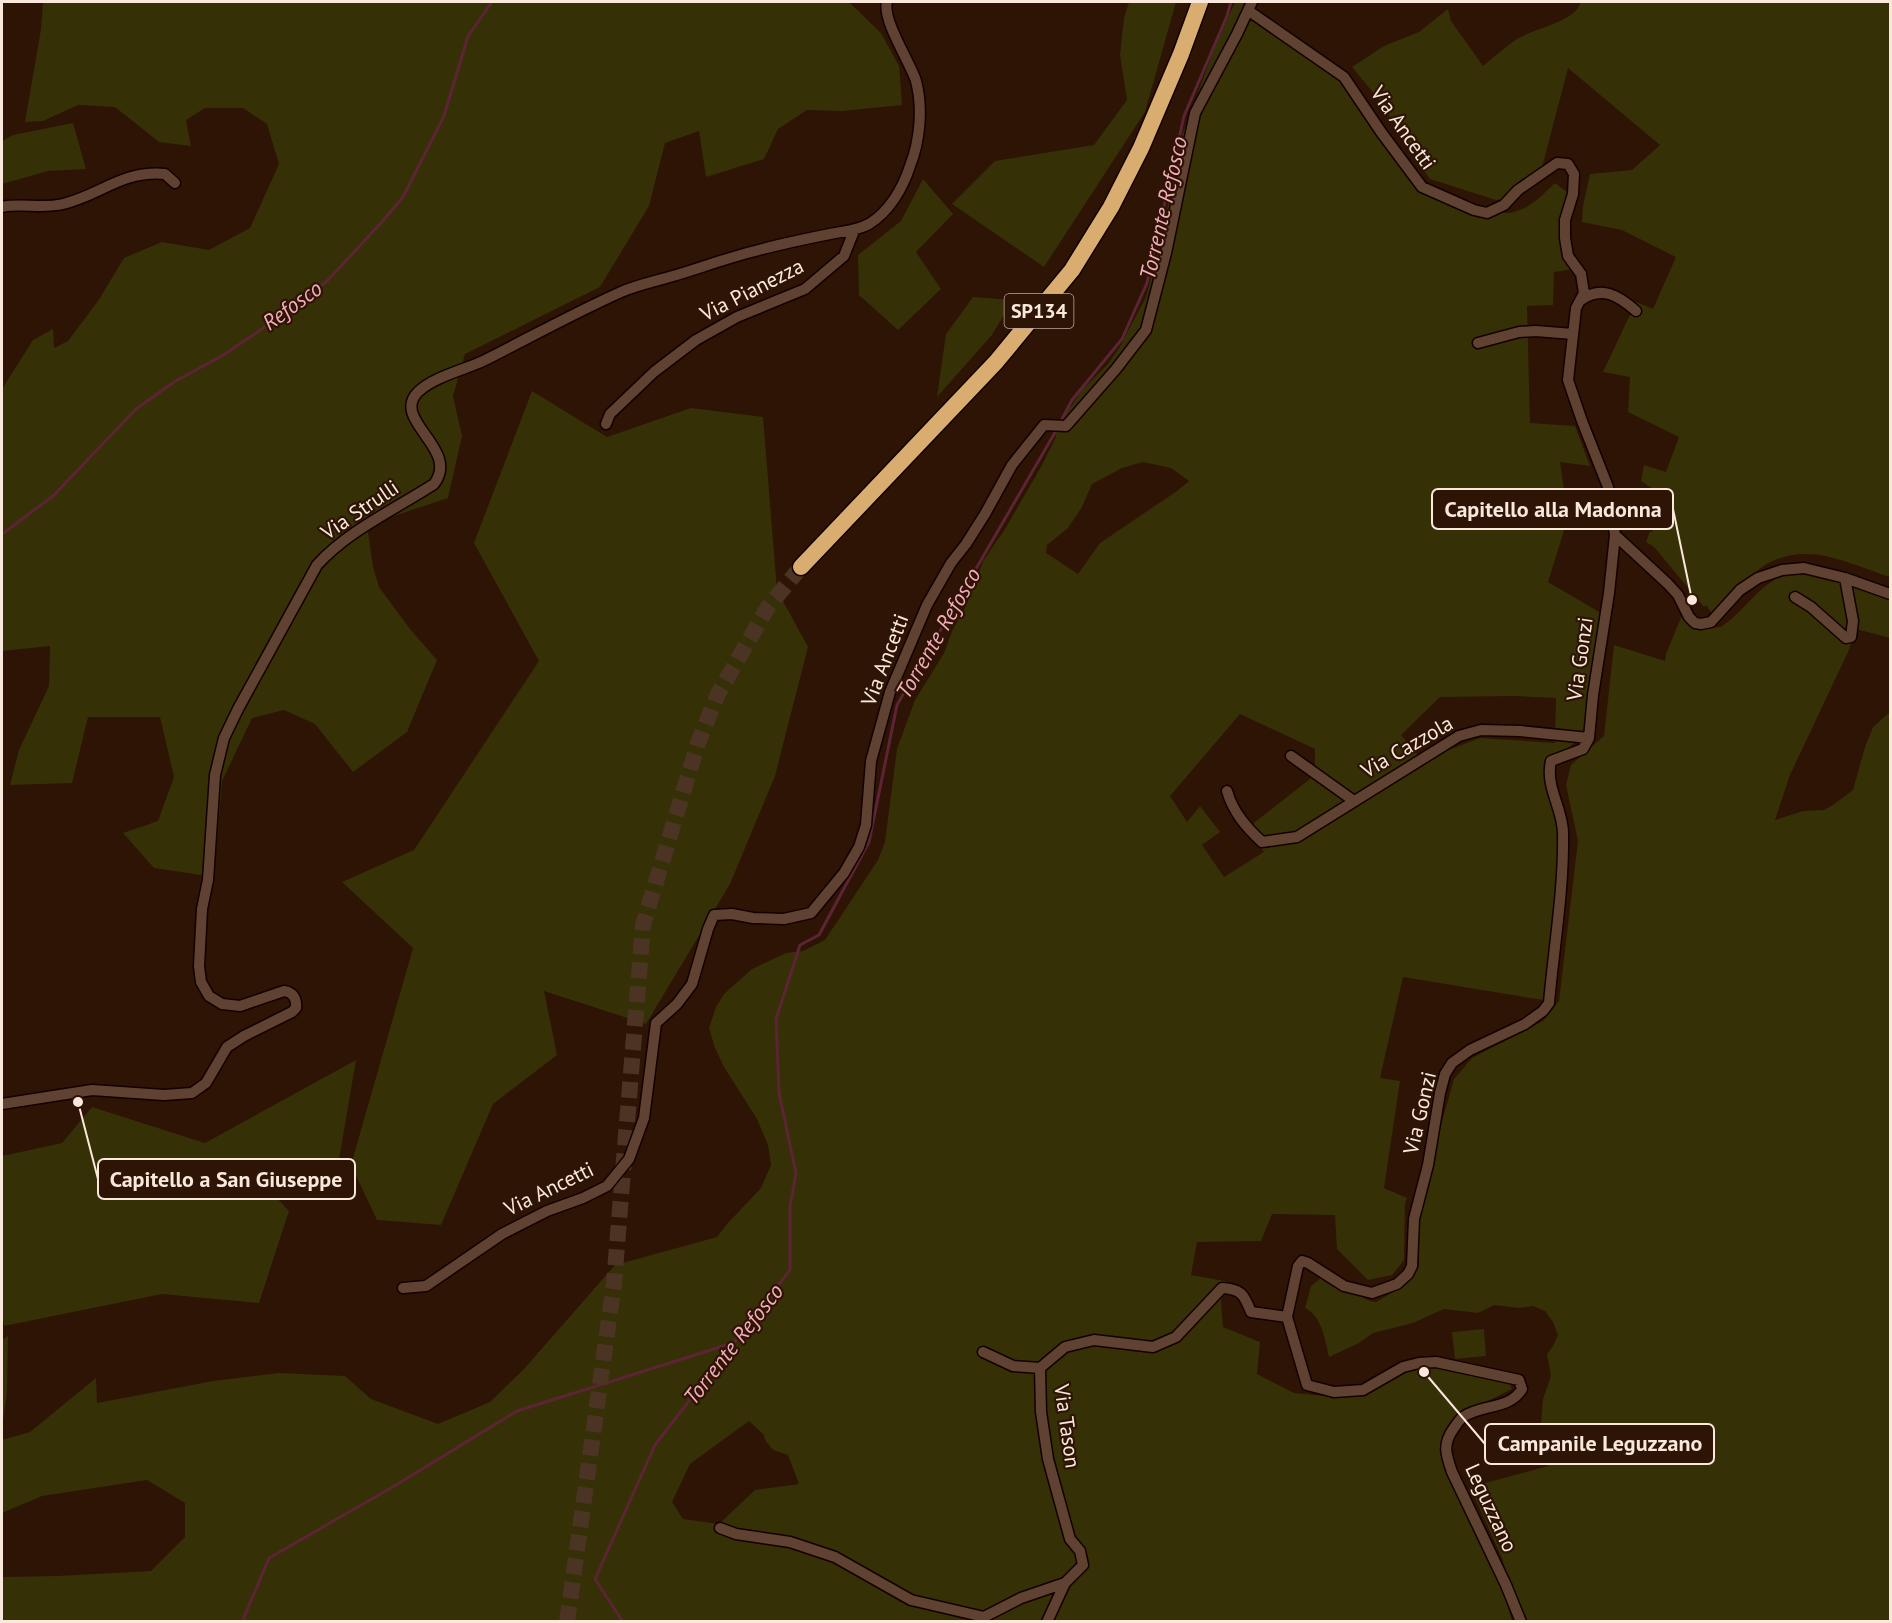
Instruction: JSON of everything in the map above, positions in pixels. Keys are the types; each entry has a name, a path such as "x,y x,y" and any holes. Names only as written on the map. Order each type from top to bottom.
{"highway":[{"name":"SP134","path":"801,567 996,362 1072,270 1111,207 1142,148 1200,2"}],"street":[{"name":"Via Pianezza","path":"755,251 834,233 854,231 870,223 886,210 910,166 920,112 916,81 894,32 886,7 887,2"},
{"name":"Via Ancetti","path":"403,1288 426,1286 502,1234 547,1211 583,1198 607,1186 628,1159 644,1118 656,1023 677,1004 692,984 714,915 732,914 753,918 784,919 811,913 844,873 860,847 866,825 870,797 871,761 890,692 927,605 945,573 985,514 1012,465 1044,425 1066,426 1116,369 1146,330 1166,253 1195,113 1250,6 1344,77 1386,140 1422,187 1474,210 1487,213 1504,205 1518,190 1557,163 1568,164 1574,174 1573,194 1565,220 1565,237 1568,256 1581,274 1584,293 1576,308 1568,380 1608,486 1615,535"},
{"path":"2,207 60,205 137,174 165,174 175,183"},
{"name":"Via Pianezza","path":"606,424 610,414 654,372 696,340 736,317 805,289 844,256 854,231"},
{"name":"Via Strulli","path":"2,1104 92,1090 164,1095 192,1093 206,1083 227,1047 296,1008 295,998 284,991 249,1003 230,1006 222,1004 209,996 201,982 199,966 202,909 208,880 215,775 224,738 238,709 317,565 330,551 349,537 434,484 440,477 439,456 415,418 412,408 415,396 427,385 482,362 535,333 623,291 755,251"},
{"path":"1580,301 1600,291 1622,299 1636,311"},
{"path":"1478,343 1519,332 1573,334"},
{"path":"1615,535 1668,584 1695,623 1711,622 1740,590 1758,578 1782,570 1804,568 1845,578 1890,594"},
{"name":"Via Gonzi","path":"1519,1380 1436,1362 1403,1367 1363,1390 1334,1392 1307,1385 1287,1317 1298,1266 1302,1261 1344,1286 1372,1293 1397,1284 1408,1274 1412,1266 1414,1219 1428,1166 1445,1074 1452,1063 1470,1050 1525,1024 1543,1011 1549,1003 1561,889 1563,828 1549,771 1551,761 1583,749 1589,738 1593,695 1610,593 1615,535"},
{"path":"1795,597 1846,638 1851,637 1853,621 1845,578"},
{"name":"Via Cazzola","path":"1227,792 1231,804 1245,825 1262,842 1297,837 1459,736 1481,730 1520,731 1589,738"},
{"name":"Via Cazzola","path":"1291,756 1354,801"},
{"name":"Via Tason","path":"1047,1622 1065,1582 1083,1564 1080,1551 1070,1539 1048,1459 1041,1412 1040,1368 1065,1347 1094,1341 1153,1347 1176,1337 1222,1288 1235,1288 1245,1296 1251,1312 1287,1317"},
{"path":"983,1352 1013,1366 1040,1368"},
{"name":"Leguzzano","path":"1519,1380 1522,1389 1518,1396 1505,1403 1469,1413 1461,1418 1448,1438 1445,1454 1521,1622"},
{"path":"720,1528 736,1534 790,1542 824,1553 911,1600 984,1617 1021,1598 1065,1582"}],"shaded area":[{"path":"43,2 849,2 881,33 899,66 902,105 842,111 807,110 778,129 764,159 706,177 699,131 665,143 649,206 600,287 465,354 453,396 462,436 448,498 367,525 373,567 379,587 410,629 437,660 407,732 353,772 315,724 284,710 252,718 222,781 214,877 154,868 123,833 158,821 174,777 160,717 88,717 72,783 10,785 19,750 49,686 50,646 2,651 2,389 33,340 53,329 54,348 68,341 98,301 124,258 162,242 209,250 250,228 279,164 267,124 243,108 205,108 186,120 191,146 159,142 115,107 78,105 43,121 25,122 41,29"},
{"path":"1129,2 1176,2 1145,112 1044,267 952,204 995,161 1094,145 1127,100 1120,55 1124,18"},
{"path":"1235,2 1250,2 1249,8 1342,76 1416,183 1495,213 1511,213 1525,208 1555,183 1567,192 1563,245 1573,269 1554,272 1553,305 1527,306 1530,423 1575,426 1590,466 1560,462 1568,518 1548,582 1601,613 1586,734 1553,759 1548,785 1565,844 1545,998 1543,1000 1403,977 1380,1078 1400,1081 1384,1188 1407,1198 1404,1260 1392,1275 1368,1280 1337,1249 1335,1215 1272,1214 1261,1241 1197,1242 1191,1275 1225,1281 1221,1301 1223,1327 1260,1342 1257,1374 1294,1393 1325,1396 1332,1393 1352,1394 1411,1368 1445,1368 1508,1379 1512,1389 1466,1412 1442,1436 1452,1477 1495,1563 1512,1621 2,1621 2,1577 151,1571 185,1537 185,1503 147,1480 42,1496 2,1513 2,1440 30,1432 96,1378 97,1403 213,1381 279,1373 345,1376 371,1399 438,1424 490,1402 524,1369 615,1265 717,1237 761,1188 771,1165 768,1145 757,1119 724,1067 715,1048 709,1028 716,1007 724,994 752,969 786,953 803,951 825,940 878,860 885,842 897,749 915,700 944,653 953,629 966,606 983,561 1005,529 1042,465 1055,439 1058,426 1081,391 1107,365 1119,348 1146,297 1160,243 1182,135 1214,49","holes":["1143,462 1171,468 1189,481 1100,543 1078,574 1046,553 1047,545 1068,528 1082,507 1092,484 1122,468","1440,697 1556,698 1555,743 1480,738 1422,760 1401,735","1240,714 1315,749 1315,775 1246,829 1264,852 1224,877 1202,845 1220,832 1200,806 1187,822 1170,796","749,1421 764,1435 773,1450 788,1455 799,1484 755,1490 719,1524 683,1519 672,1502 690,1464"]},
{"path":"1581,2 1890,2 1890,577 1824,556 1791,555 1774,560 1758,570 1715,612 1711,612 1706,605 1704,607 1654,547 1646,542 1665,497 1641,481 1644,465 1666,472 1679,437 1628,412 1630,377 1603,372 1636,302 1653,309 1676,257 1622,230 1582,222 1590,174 1632,170 1660,145 1568,68 1539,179 1508,199 1496,200 1430,179 1380,101 1352,67 1384,46 1419,32 1448,9 1451,21 1483,66 1517,39 1570,15"},
{"path":"73,123 86,169 48,171 2,184 2,141 13,135"},
{"path":"923,179 953,214 916,252 941,289 898,330 859,295 858,255 901,221"},
{"path":"973,297 1013,300 992,335 937,397 946,334"},
{"path":"532,391 607,437 691,408 763,417 777,590 808,647 775,776 730,884 646,1024 544,991 557,1055 493,1104 441,1225 377,1220 351,1165 413,948 342,882 414,850 539,661 474,543"},
{"path":"1804,570 1890,595 1890,638 1856,629 1848,652 1790,775 1775,820 1803,811 1824,810 1853,790 1873,727 1890,712 1890,1621 1520,1621 1502,1558 1470,1487 1548,1466 1539,1448 1543,1399 1551,1376 1547,1354 1558,1335 1553,1322 1545,1311 1533,1306 1519,1308 1494,1305 1478,1313 1444,1309 1413,1323 1373,1333 1359,1343 1329,1357 1319,1323 1305,1308 1311,1286 1322,1277 1376,1302 1393,1292 1419,1266 1419,1203 1454,1079 1472,1058 1543,1021 1559,1001 1578,841 1566,785 1571,765 1604,736 1614,645 1665,661 1682,615 1706,628 1721,627 1767,585 1789,574"},
{"path":"356,1060 339,1160 260,1180 289,1211 259,1303 162,1294 4,1326 2,1315 2,1156 62,1143 92,1107 205,1143"},
{"path":"1484,1329 1486,1356 1455,1359 1452,1332"},
{"path":"8,1336 7,1393 2,1428 2,1340"}],"waterway":[{"name":"Refosco","path":"2,534 53,496 136,409 174,382 225,354 327,281 380,224 403,197 444,116 468,36 492,2"},
{"name":"Torrente Refosco","path":"1060,423 1072,400 1122,339 1147,283 1184,116 1231,2"},
{"name":"Torrente Refosco","path":"623,1622 595,1579 655,1445 790,1270 790,1207 796,1173 779,1093 776,1019 800,945 819,935 869,842 897,705 1057,429"},
{"path":"242,1622 269,1558 396,1485 517,1411 733,1343"}],"tunnel":[{"path":"567,1622 614,1283 643,925 698,743 718,694 768,607 801,567"}],"place":[{"name":"Capitello alla Madonna","path":"1692,600"},
{"name":"Capitello a San Giuseppe","path":"78,1102"},
{"name":"Campanile Leguzzano","path":"1424,1372"}]}
